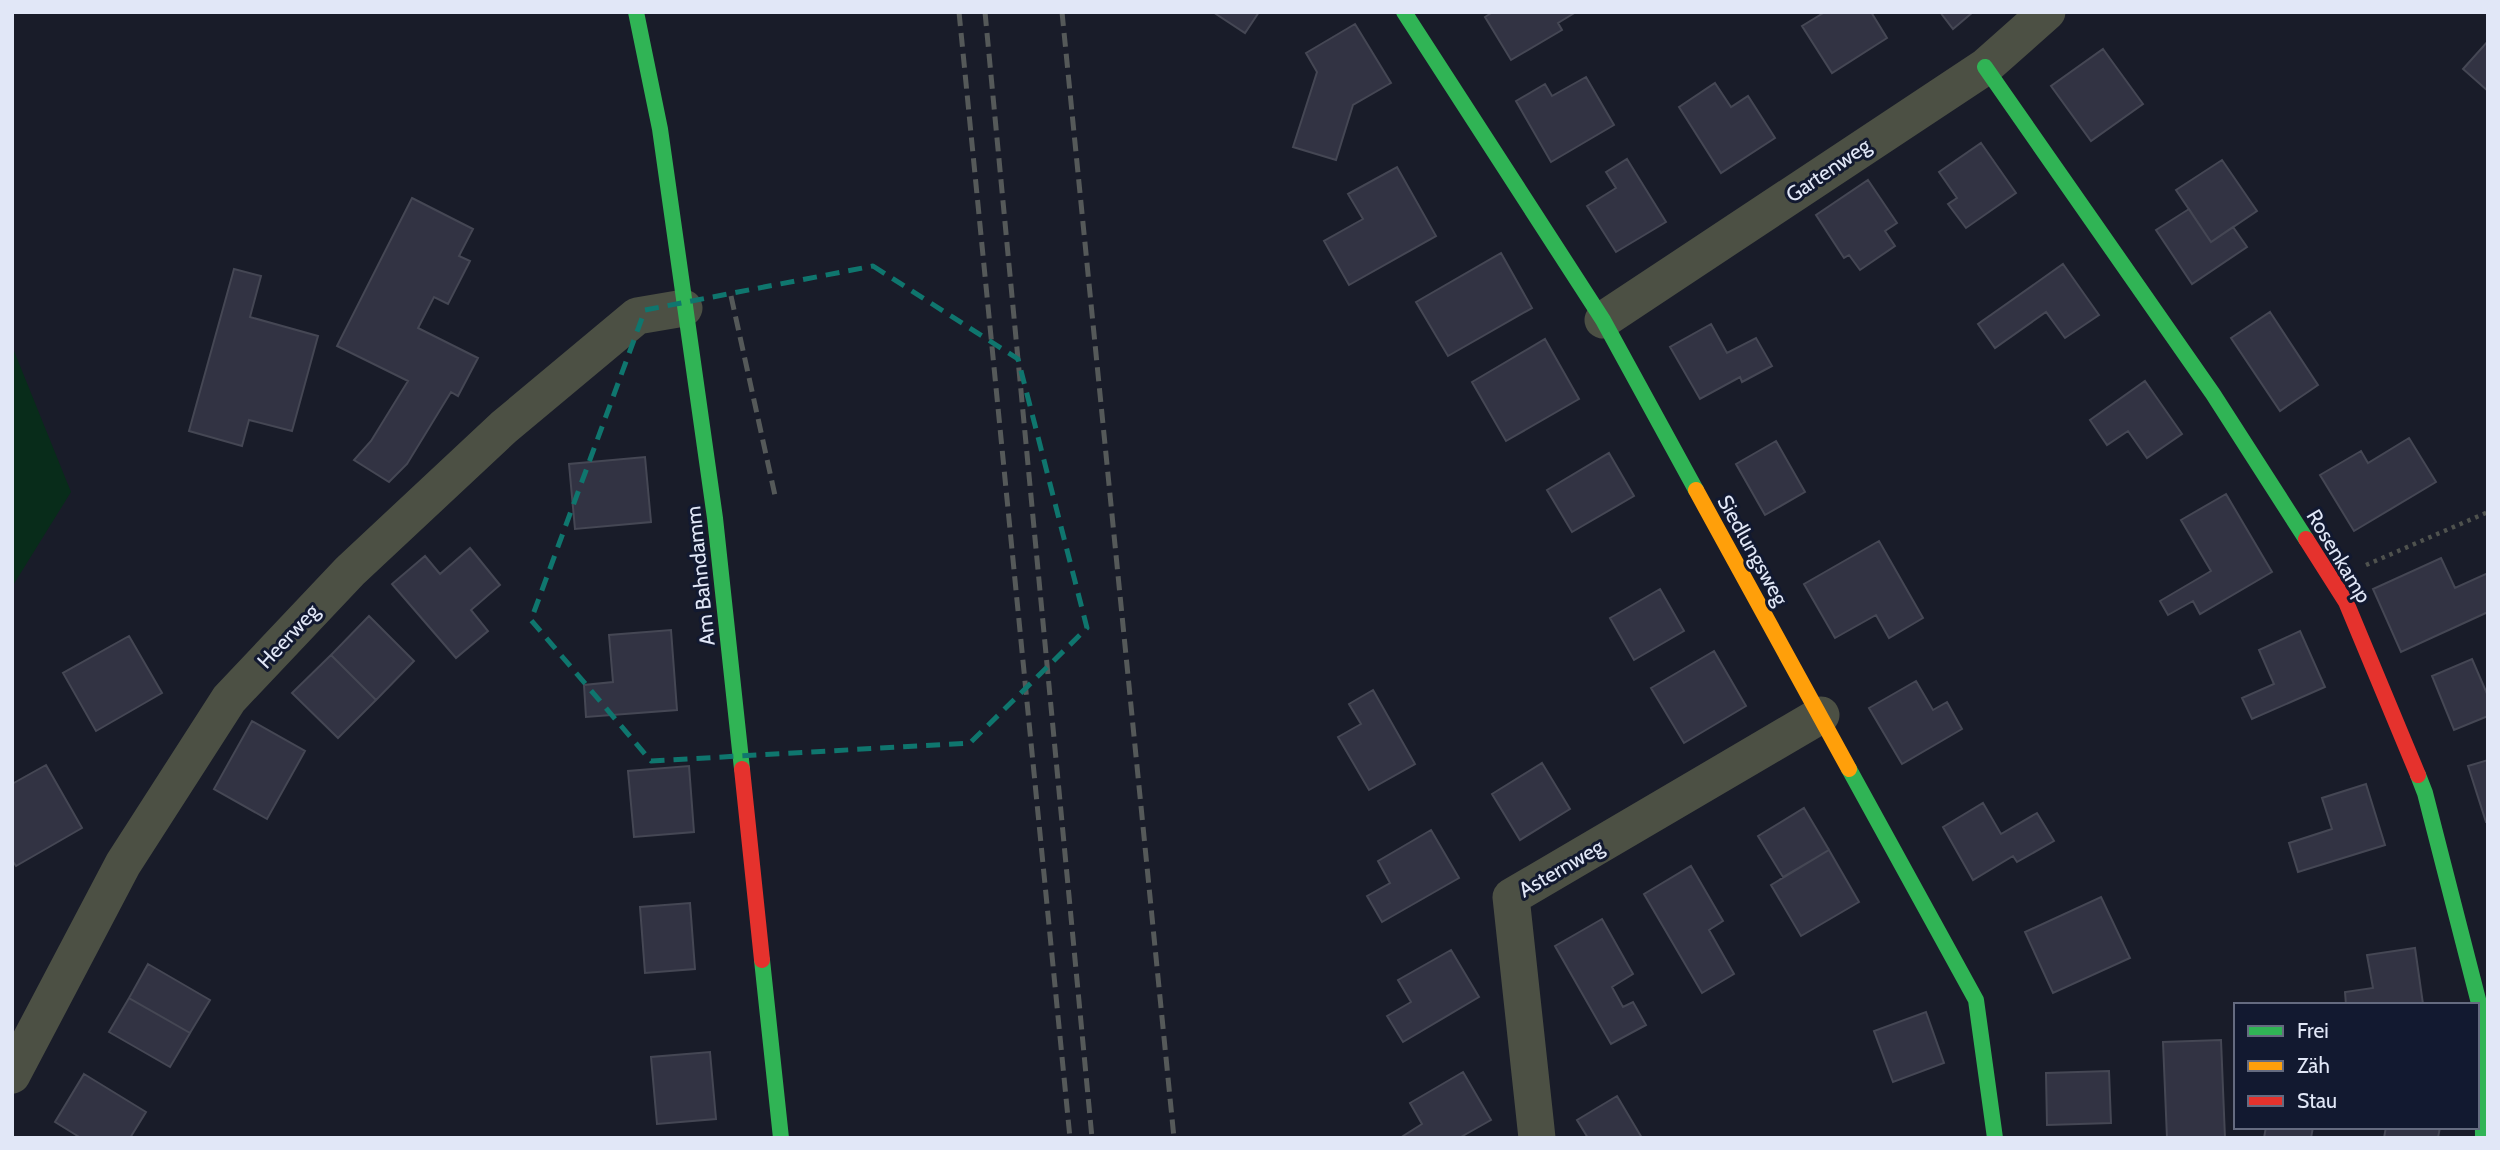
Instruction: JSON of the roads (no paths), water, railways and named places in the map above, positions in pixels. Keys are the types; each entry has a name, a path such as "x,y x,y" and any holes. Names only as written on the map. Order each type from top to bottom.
{"street":[{"name":"Am Bahndamm","path":"636,12 660,129 715,518 781,1138"},
{"name":"Siedlungsweg","path":"1404,12 1603,320 1976,1000 1995,1138"},
{"name":"Gartenweg","path":"1603,320 1985,67 2047,12"},
{"name":"Rosenkamp","path":"1985,67 2213,394 2346,603 2425,793 2479,1003"},
{"name":"Heerweg","path":"12,1075 123,864 229,699 350,571 504,427 637,316 684,308"},
{"name":"Asternweg","path":"1537,1138 1511,897 1821,716"},
{"name":"Rosenkamp","path":"2479,1003 2482,1015 2483,1138"}],"railway":[{"path":"959,12 1070,1138"},
{"path":"985,12 1092,1138"},
{"path":"1062,12 1174,1138"},
{"path":"731,296 776,500"}]}
